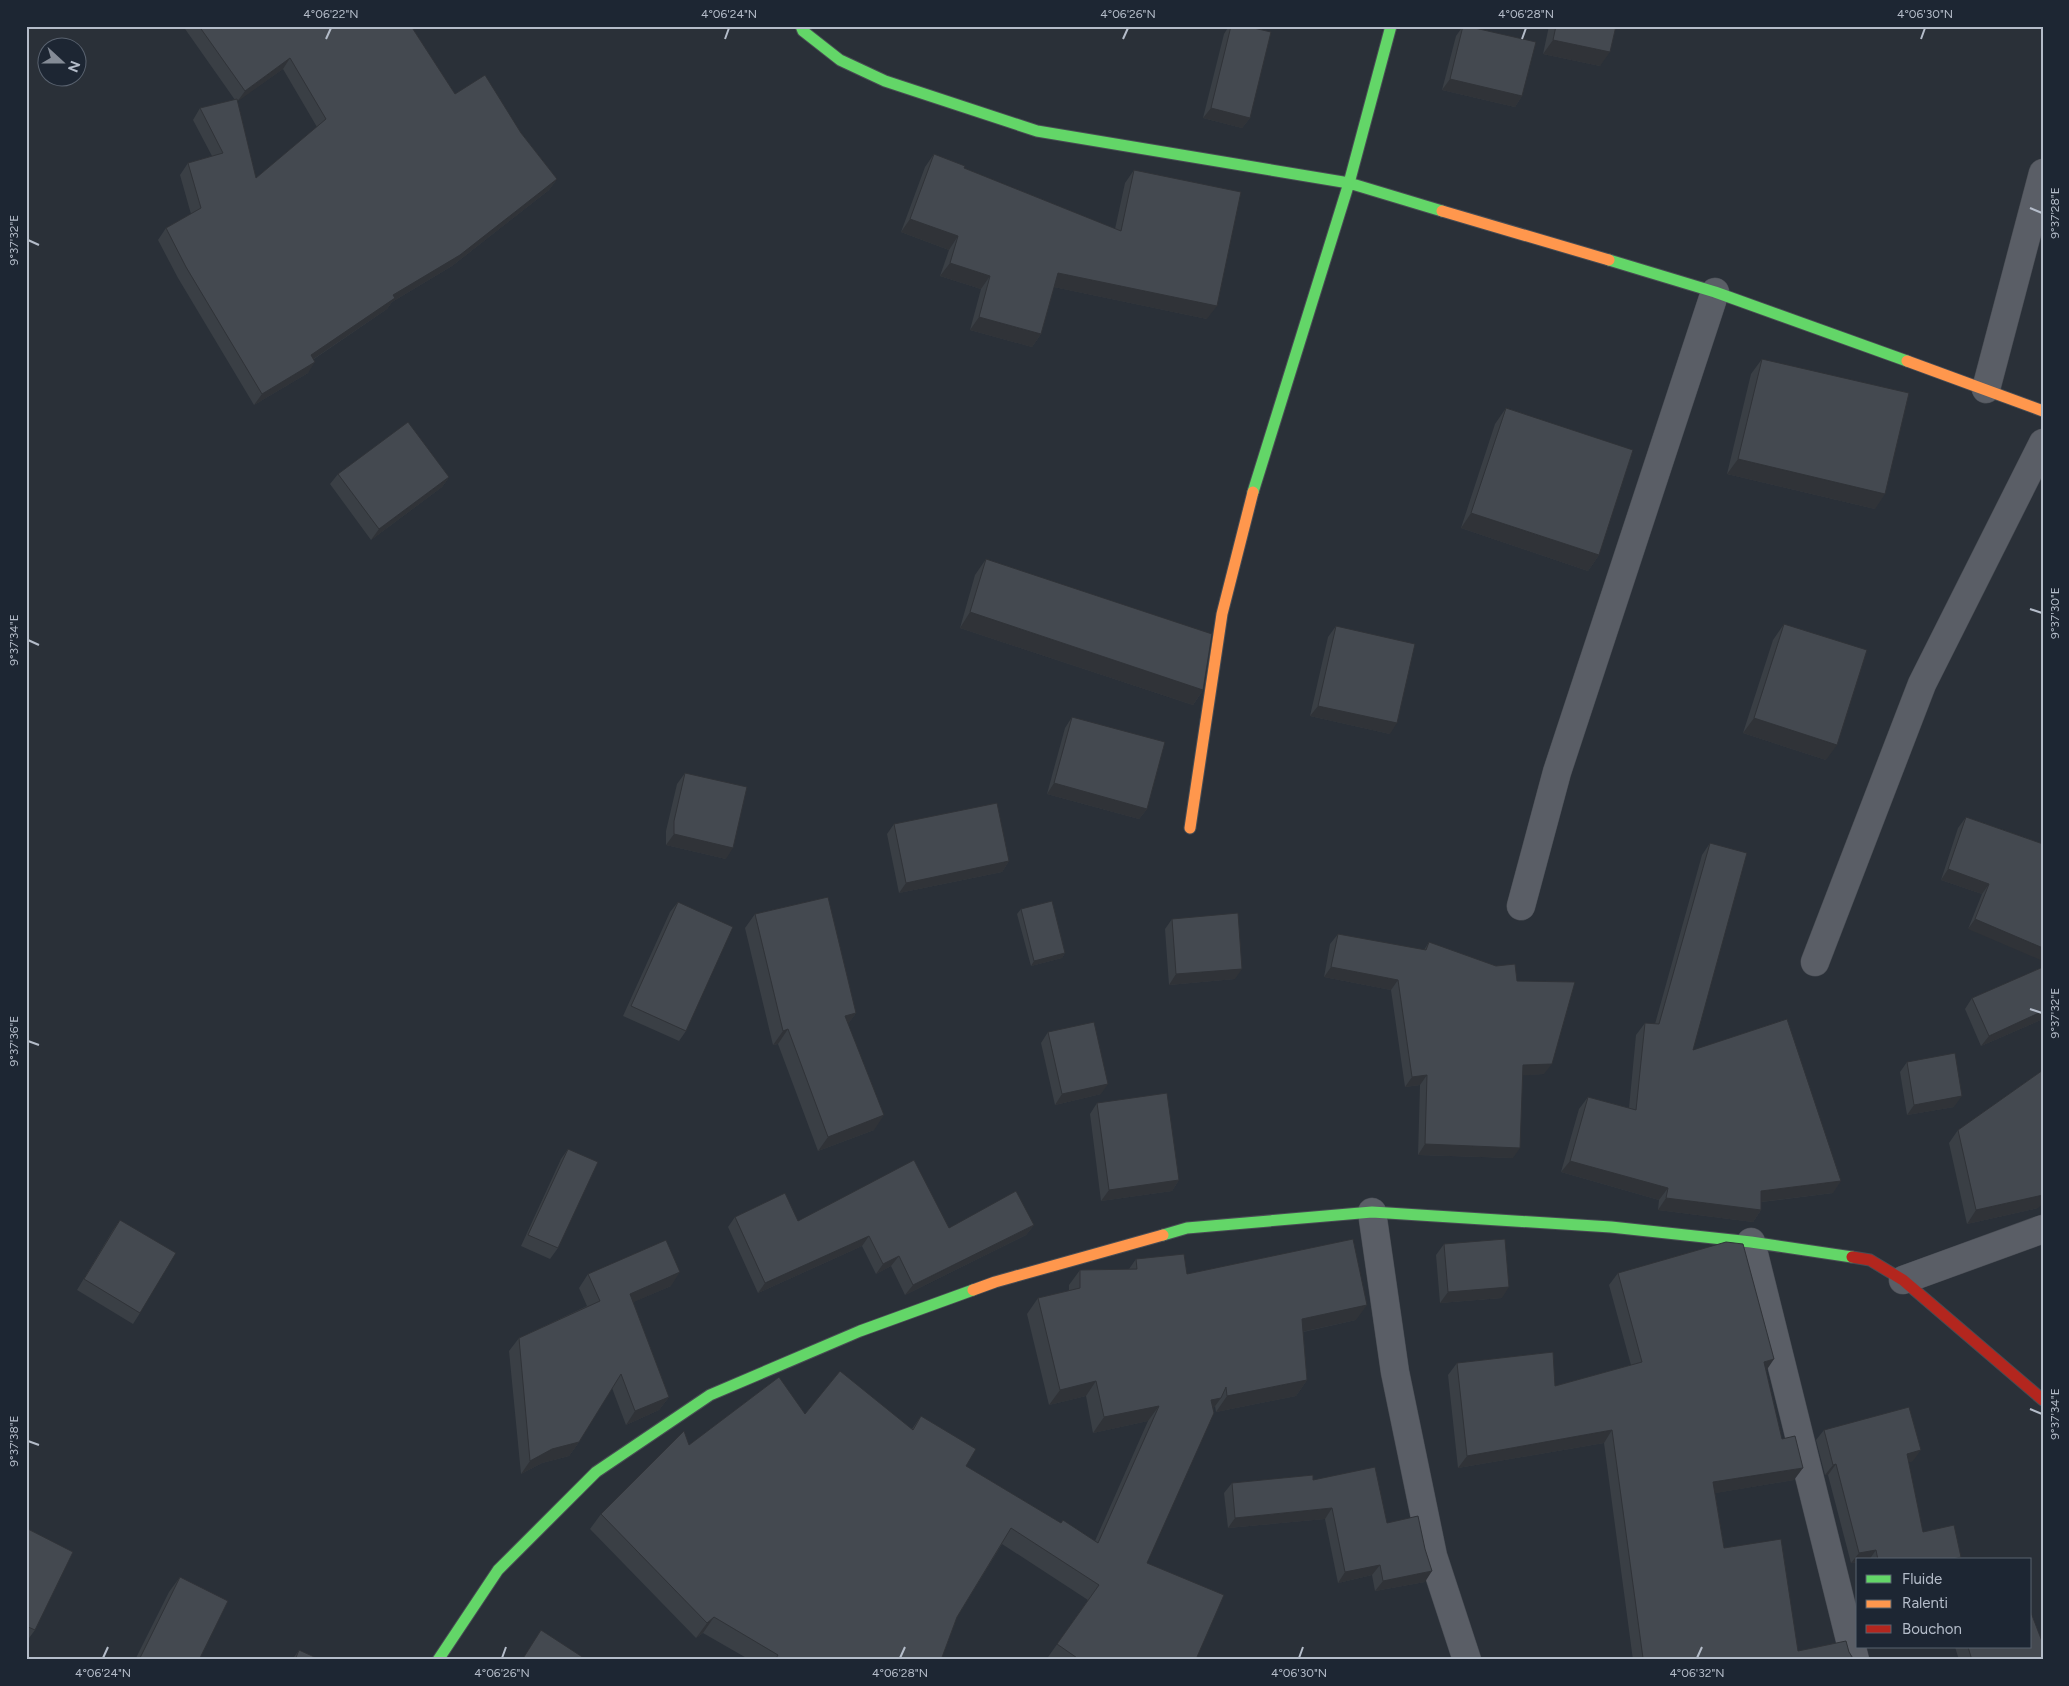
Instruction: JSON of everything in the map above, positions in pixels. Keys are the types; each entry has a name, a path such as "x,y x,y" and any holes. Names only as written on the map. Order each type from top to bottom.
{"street":[{"path":"801,26 803,31 840,60 885,81 1037,131 1348,183 1715,292 2043,411"},
{"path":"1190,828 1222,614 1247,510 1348,183 1391,26"},
{"path":"1986,389 2043,172"},
{"path":"1521,906 1557,772 1715,292"},
{"path":"1815,962 1922,684 2043,443"},
{"path":"1372,1212 1395,1372 1433,1556 1467,1660"},
{"path":"438,1660 498,1570 596,1472 710,1395 860,1331 995,1282 1187,1228 1372,1212 1611,1228 1750,1242 1870,1260 1903,1280 2043,1400"},
{"path":"1903,1280 2043,1229"},
{"path":"1750,1242 1855,1660"}],"building":[{"path":"199,26 411,26 455,94 485,75 521,133 557,179 460,255 393,295 395,298 311,355 315,362 262,394 186,267 166,228 201,208 188,163 223,153 200,108 237,99 256,178 326,119 290,58 245,91"},
{"path":"1231,26 1245,26 1271,32 1250,118 1211,108"},
{"path":"1463,26 1536,42 1522,96 1450,79"},
{"path":"1556,26 1616,26 1610,52 1553,40"},
{"path":"934,154 965,166 964,168 1121,231 1134,170 1241,192 1217,306 1058,273 1041,334 979,317 990,276 950,263 958,236 910,219"},
{"path":"1762,359 1909,393 1885,494 1738,459"},
{"path":"1506,408 1633,450 1599,555 1471,513"},
{"path":"408,422 449,477 379,529 338,474"},
{"path":"986,559 1212,634 1203,690 970,612"},
{"path":"1784,624 1867,650 1837,745 1754,718"},
{"path":"1336,626 1415,644 1397,723 1318,706"},
{"path":"1072,717 1165,742 1147,809 1054,783"},
{"path":"685,773 747,787 733,848 674,834 674,821"},
{"path":"997,803 1009,861 906,883 894,824"},
{"path":"1966,817 2043,844 2043,948 1975,919 1989,884 1948,869"},
{"path":"1710,843 1747,853 1693,1050 1787,1019 1841,1181 1761,1191 1761,1210 1666,1198 1668,1188 1570,1161 1588,1097 1636,1110 1645,1023 1659,1024"},
{"path":"828,897 856,1013 845,1016 884,1115 828,1137 788,1029 783,1031 755,914"},
{"path":"1052,901 1065,953 1034,961 1021,909"},
{"path":"678,902 733,927 686,1031 631,1006"},
{"path":"1238,913 1242,969 1176,974 1172,919"},
{"path":"1338,934 1426,950 1429,942 1496,966 1515,964 1517,981 1575,982 1552,1064 1523,1065 1520,1148 1425,1144 1427,1075 1412,1077 1398,980 1331,967"},
{"path":"2043,967 2043,1011 1989,1036 1972,998"},
{"path":"1094,1022 1108,1084 1062,1094 1048,1032"},
{"path":"1955,1053 1962,1096 1914,1105 1907,1062"},
{"path":"2043,1070 2043,1195 1976,1210 1958,1130"},
{"path":"1167,1093 1179,1180 1109,1190 1097,1103"},
{"path":"568,1149 598,1162 558,1248 528,1235"},
{"path":"914,1160 949,1228 1016,1191 1034,1225 913,1285 899,1256 883,1264 869,1236 765,1283 735,1217 785,1193 798,1221"},
{"path":"120,1220 176,1253 140,1313 84,1279"},
{"path":"1353,1239 1367,1305 1302,1319 1307,1380 1227,1396 1226,1387 1221,1398 1211,1400 1214,1413 1147,1563 1224,1595 1197,1657 1203,1660 1080,1660 1057,1644 1099,1585 1011,1528 957,1617 941,1660 775,1660 778,1655 714,1617 707,1623 601,1514 684,1431 689,1445 779,1377 805,1414 840,1371 913,1430 921,1416 976,1449 966,1466 1061,1523 1063,1520 1098,1543 1159,1406 1104,1417 1096,1381 1060,1390 1038,1298 1080,1288 1080,1270 1137,1269 1136,1259 1184,1254 1187,1274"},
{"path":"1505,1239 1509,1287 1448,1292 1444,1244"},
{"path":"666,1240 680,1272 630,1294 669,1397 635,1411 621,1374 579,1442 552,1449 530,1461 519,1338 600,1301 588,1274"},
{"path":"1726,1242 1743,1244 1774,1359 1764,1362 1782,1439 1795,1436 1803,1468 1713,1482 1724,1548 1781,1539 1798,1651 1846,1641 1849,1652 1854,1660 1636,1660 1643,1658 1612,1430 1467,1456 1457,1363 1553,1352 1555,1386 1642,1362 1618,1273"},
{"path":"1909,1407 1921,1450 1907,1454 1923,1532 1954,1525 1961,1557 1878,1558 1876,1550 1859,1553 1836,1464 1833,1465 1824,1430"},
{"path":"1375,1467 1387,1523 1418,1516 1432,1571 1383,1581 1380,1565 1345,1572 1332,1508 1235,1518 1232,1483 1313,1475 1313,1480"},
{"path":"26,1528 73,1552 35,1630 26,1626"},
{"path":"180,1577 228,1601 199,1660 139,1660"},
{"path":"2032,1615 2043,1644 2043,1660 1972,1660 1968,1648 2032,1648"},
{"path":"541,1630 587,1660 522,1660"},
{"path":"299,1650 321,1660 295,1660"}],"traffic: fast":[{"path":"801,26 803,31 840,60 885,81 1037,131 1349,183 1442,211"},
{"path":"1253,492 1349,183 1391,26"},
{"path":"1609,260 1715,292 1907,361"},
{"path":"1163,1235 1187,1228 1372,1212 1611,1227 1751,1242 1852,1257"},
{"path":"438,1660 498,1570 596,1472 710,1395 860,1331 973,1290"}],"traffic: slow":[{"path":"1442,211 1609,260"},
{"path":"1907,361 2043,411"},
{"path":"1190,828 1222,614 1253,492"},
{"path":"973,1290 995,1282 1163,1235"}],"traffic: jam":[{"path":"1852,1257 1870,1260 1903,1280 2043,1400"}]}
